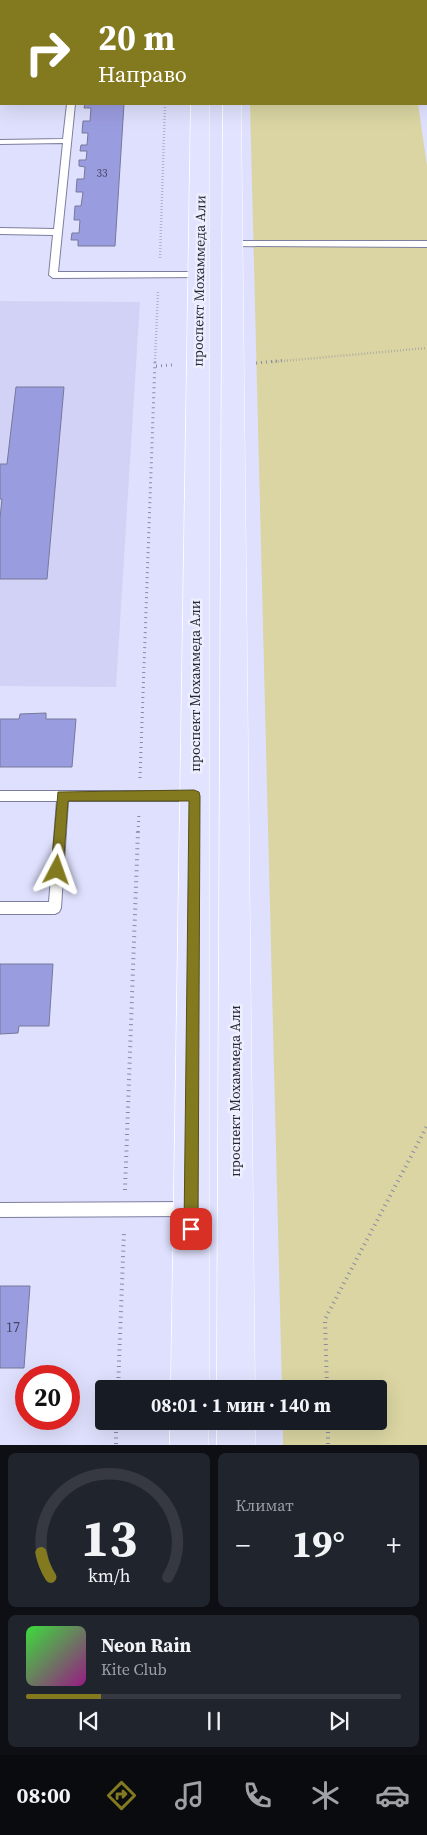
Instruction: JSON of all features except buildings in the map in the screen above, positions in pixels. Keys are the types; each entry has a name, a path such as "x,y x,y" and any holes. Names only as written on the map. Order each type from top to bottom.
{"main road":[{"name":"проспект Мохаммеда Али","path":"190,1380 200,105"},
{"name":"проспект Мохаммеда Али","path":"232,105 236,1380"},
{"path":"189,1445 190,1430"},
{"path":"236,1430 236,1445"}],"lane":[{"path":"71,105 53,275 198,275"},
{"path":"0,142 68,141"},
{"path":"0,231 58,232"},
{"path":"233,244 427,244"},
{"path":"0,796 194,796"},
{"path":"0,908 55,908 63,796"},
{"path":"0,1210 191,1209"}],"path":[{"path":"118,1380 166,105"},
{"path":"234,364 427,348"},
{"path":"156,366 198,365"},
{"path":"327,1380 325,1319 427,1126"},
{"path":"116,1430 116,1445"},
{"path":"328,1430 328,1445"}],"shaded area":[{"path":"250,105 418,105 427,166 427,1445 283,1445 283,1430 387,1430 387,1380 282,1380"},
{"path":"0,301 140,302 116,687 0,686"}],"route":[{"path":"57,870 63,796 194,796 191,1229"}]}
